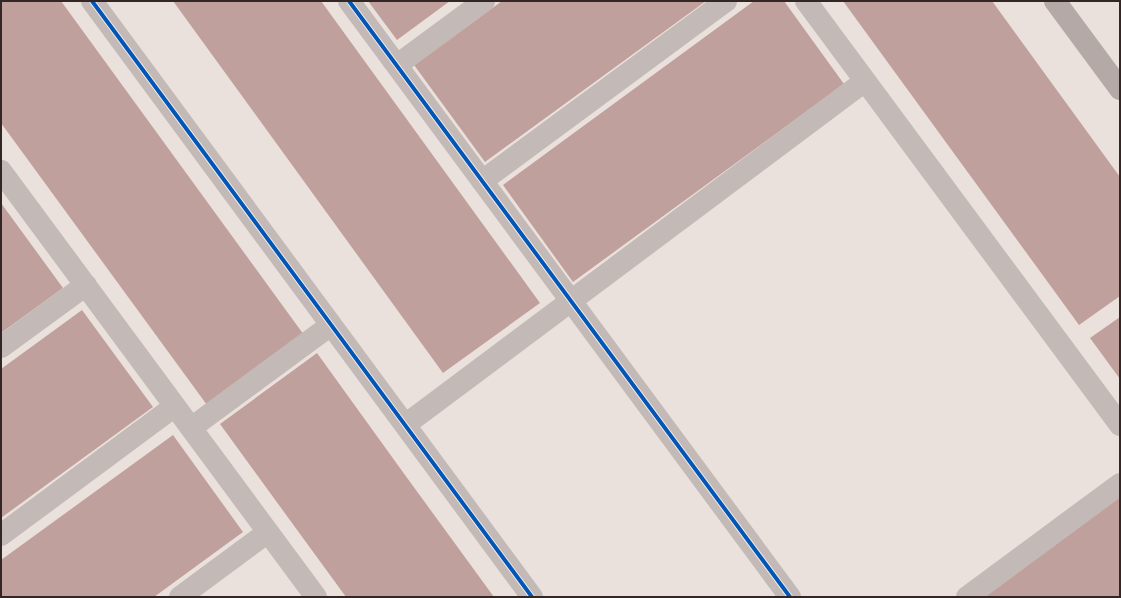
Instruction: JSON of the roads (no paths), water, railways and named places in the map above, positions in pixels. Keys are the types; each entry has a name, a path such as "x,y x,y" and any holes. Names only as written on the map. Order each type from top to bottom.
{"street":[{"path":"92,1 532,597"},
{"path":"349,1 790,597"},
{"path":"397,66 484,1"},
{"path":"482,181 726,1"},
{"path":"806,1 1120,425"},
{"path":"1055,1 1120,89"},
{"path":"405,425 866,81"},
{"path":"1,171 316,597"},
{"path":"1,347 86,285"},
{"path":"191,428 331,324"},
{"path":"1,535 175,406"},
{"path":"966,597 1120,484"},
{"path":"180,597 268,532"}]}
